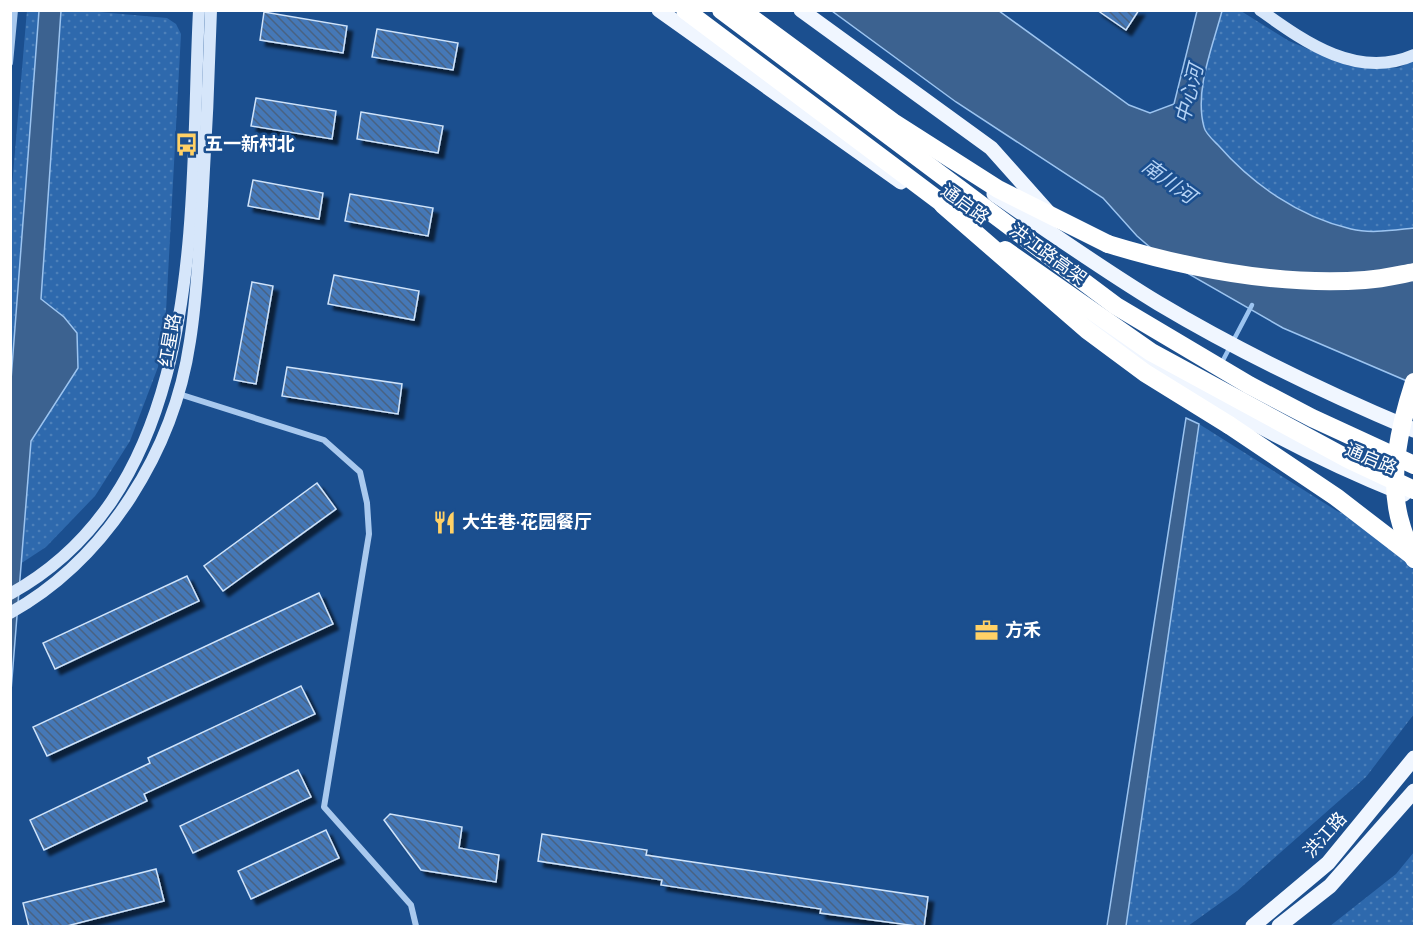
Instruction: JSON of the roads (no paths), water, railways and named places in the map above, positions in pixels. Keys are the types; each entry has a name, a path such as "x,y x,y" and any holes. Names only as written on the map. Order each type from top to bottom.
{"highway":[{"name":"洪江路高架","path":"685,10 943,205 1151,352 1348,459 1414,489"},
{"name":"洪江路高架","path":"720,10 1116,306 1250,385 1312,418 1414,465"},
{"path":"741,10 893,122 998,189 1108,244 1159,259 1284,279 1365,280 1414,272"},
{"path":"943,205 1087,330 1145,373 1336,497 1414,558"},
{"path":"1414,382 1402,418 1396,490 1400,523 1414,558"}],"main road":[{"name":"红星路","path":"10,594 34,581 75,546 106,512 140,449 166,382 178,332 184,283 199,10"},
{"name":"红星路","path":"10,613 28,603 83,558 114,520 152,461 178,394 190,343 196,295 212,10"},
{"name":"通启路","path":"658,10 934,206 1116,340 1242,419 1341,469 1414,499"},
{"name":"通启路","path":"731,10 827,82 1156,302 1244,352 1331,395 1414,430"},
{"path":"801,10 991,148 1073,241 1113,274"},
{"path":"1260,10 1319,50 1341,59 1374,64 1401,61 1414,55"},
{"name":"洪江路","path":"1253,927 1328,863 1414,758"},
{"name":"洪江路","path":"1279,927 1330,886 1414,791"}],"street":[{"path":"10,63 15,10"},
{"path":"178,394 324,440 360,472 367,503 369,534 324,807 411,905 416,927"}],"water":[{"path":"39,11 61,11 41,299 64,317 77,333 78,368 31,441 11,691 11,380"},
{"path":"832,11 999,11 1129,105 1150,113 1174,104 1197,11 1222,11 1206,68 1201,98 1206,132 1261,186 1313,216 1332,224 1366,231 1414,228 1414,384 1283,328 1166,261 1137,236 1103,198 956,102"},
{"path":"1186,418 1199,424 1126,926 1107,926"}],"waterway":[{"path":"1221,364 1252,305"}],"place":[{"name":"五一新村北","path":"187,144"},
{"name":"大生巷·花园餐厅","path":"444,522"},
{"name":"方禾","path":"987,630"}],"water label":[{"name":"中心河","path":"1189,94"},
{"name":"南川河","path":"1169,181"}]}
